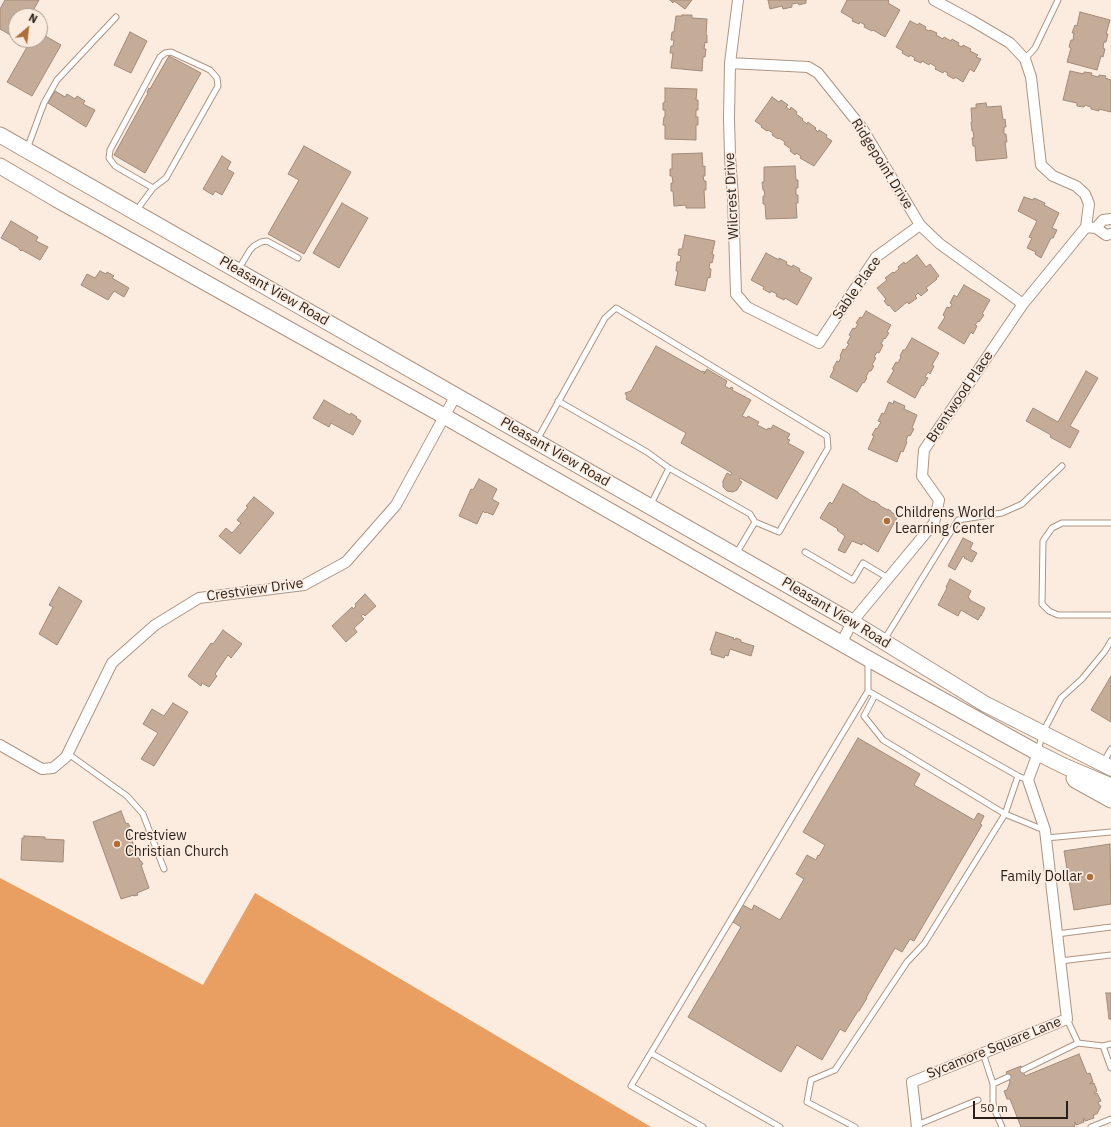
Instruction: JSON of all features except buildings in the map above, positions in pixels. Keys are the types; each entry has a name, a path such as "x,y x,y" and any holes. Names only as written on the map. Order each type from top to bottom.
{"main road":[{"name":"Pleasant View Road","path":"0,135 735,554 884,641 984,704 1107,766"},
{"name":"Pleasant View Road","path":"0,166 63,203 638,526 841,644 1038,753 1111,786"},
{"path":"638,526 650,506"},
{"path":"1064,766 1075,780 1111,800"}],"street":[{"name":"Wilcrest Drive","path":"738,0 730,63 729,118 736,294 748,307 819,343"},
{"path":"934,0 1010,43 1025,59 1031,76 1041,165 1053,176 1076,186 1084,194 1089,204 1091,227 1106,235 1111,234"},
{"name":"Ridgepoint Drive","path":"730,63 808,67 818,73 862,128 920,225 940,244 1023,304"},
{"name":"Brentwood Place","path":"841,644 852,622 934,523 939,500 922,476 924,450 1023,304 1091,227 1103,220 1111,219"},
{"name":"Sable Place","path":"819,343 876,258 920,225"},
{"name":"Crestview Drive","path":"0,745 42,769 53,768 66,757 112,663 154,625 199,598 304,585 346,562 396,505 456,395"},
{"path":"1023,778 1038,753"},
{"name":"Sycamore Square Lane","path":"917,1126 912,1082 1067,1019 1046,834 1023,778"}],"lane":[{"path":"1025,59 1035,48 1058,0"},
{"path":"27,150 44,103 58,80 116,17"},
{"path":"135,212 153,188 166,178 218,86 217,78 210,70 171,52 165,53 160,57 110,150 109,158 115,166 153,188"},
{"path":"238,270 250,250 261,242 267,241 298,258"},
{"path":"536,441 558,401 605,318 616,308 827,436 828,448 778,532 755,522 750,514 669,468 647,452 558,401"},
{"path":"884,641 958,520 1002,513 1022,504 1062,466"},
{"path":"650,506 669,468"},
{"path":"735,554 755,522"},
{"path":"1111,523 1062,523 1052,528 1043,541 1042,604 1049,611 1058,615 1111,615"},
{"path":"805,552 853,580 863,563 888,578"},
{"path":"1038,753 1042,734 1062,698 1082,679 1105,651 1111,641"},
{"path":"703,1127 631,1086 868,691 868,658"},
{"path":"855,1127 807,1102 811,1080 835,1070 908,962 924,944 1006,814 1023,778 868,691"},
{"path":"876,696 864,716 883,740 1006,814 1046,834 1111,832"},
{"path":"1107,766 1111,749"},
{"path":"67,753 127,796 143,814 164,869"},
{"path":"1057,934 1111,927"},
{"path":"1060,961 1111,955"},
{"path":"1067,1019 1078,1043"},
{"path":"1023,1070 1078,1043 1103,1046 1111,1044"},
{"path":"1103,1046 1111,1068"},
{"path":"651,1053 780,1127"},
{"path":"983,1053 993,1084 993,1103 1002,1127"},
{"path":"993,1084 1008,1077"},
{"path":"917,1126 978,1100"},
{"path":"1091,1127 1111,1119"}],"shaded area":[{"path":"0,878 203,985 255,893 651,1127 0,1127"}],"place":[{"name":"Childrens World Learning Center","path":"887,521"},
{"name":"Crestview Christian Church","path":"117,844"},
{"name":"Family Dollar","path":"1090,877"}]}
